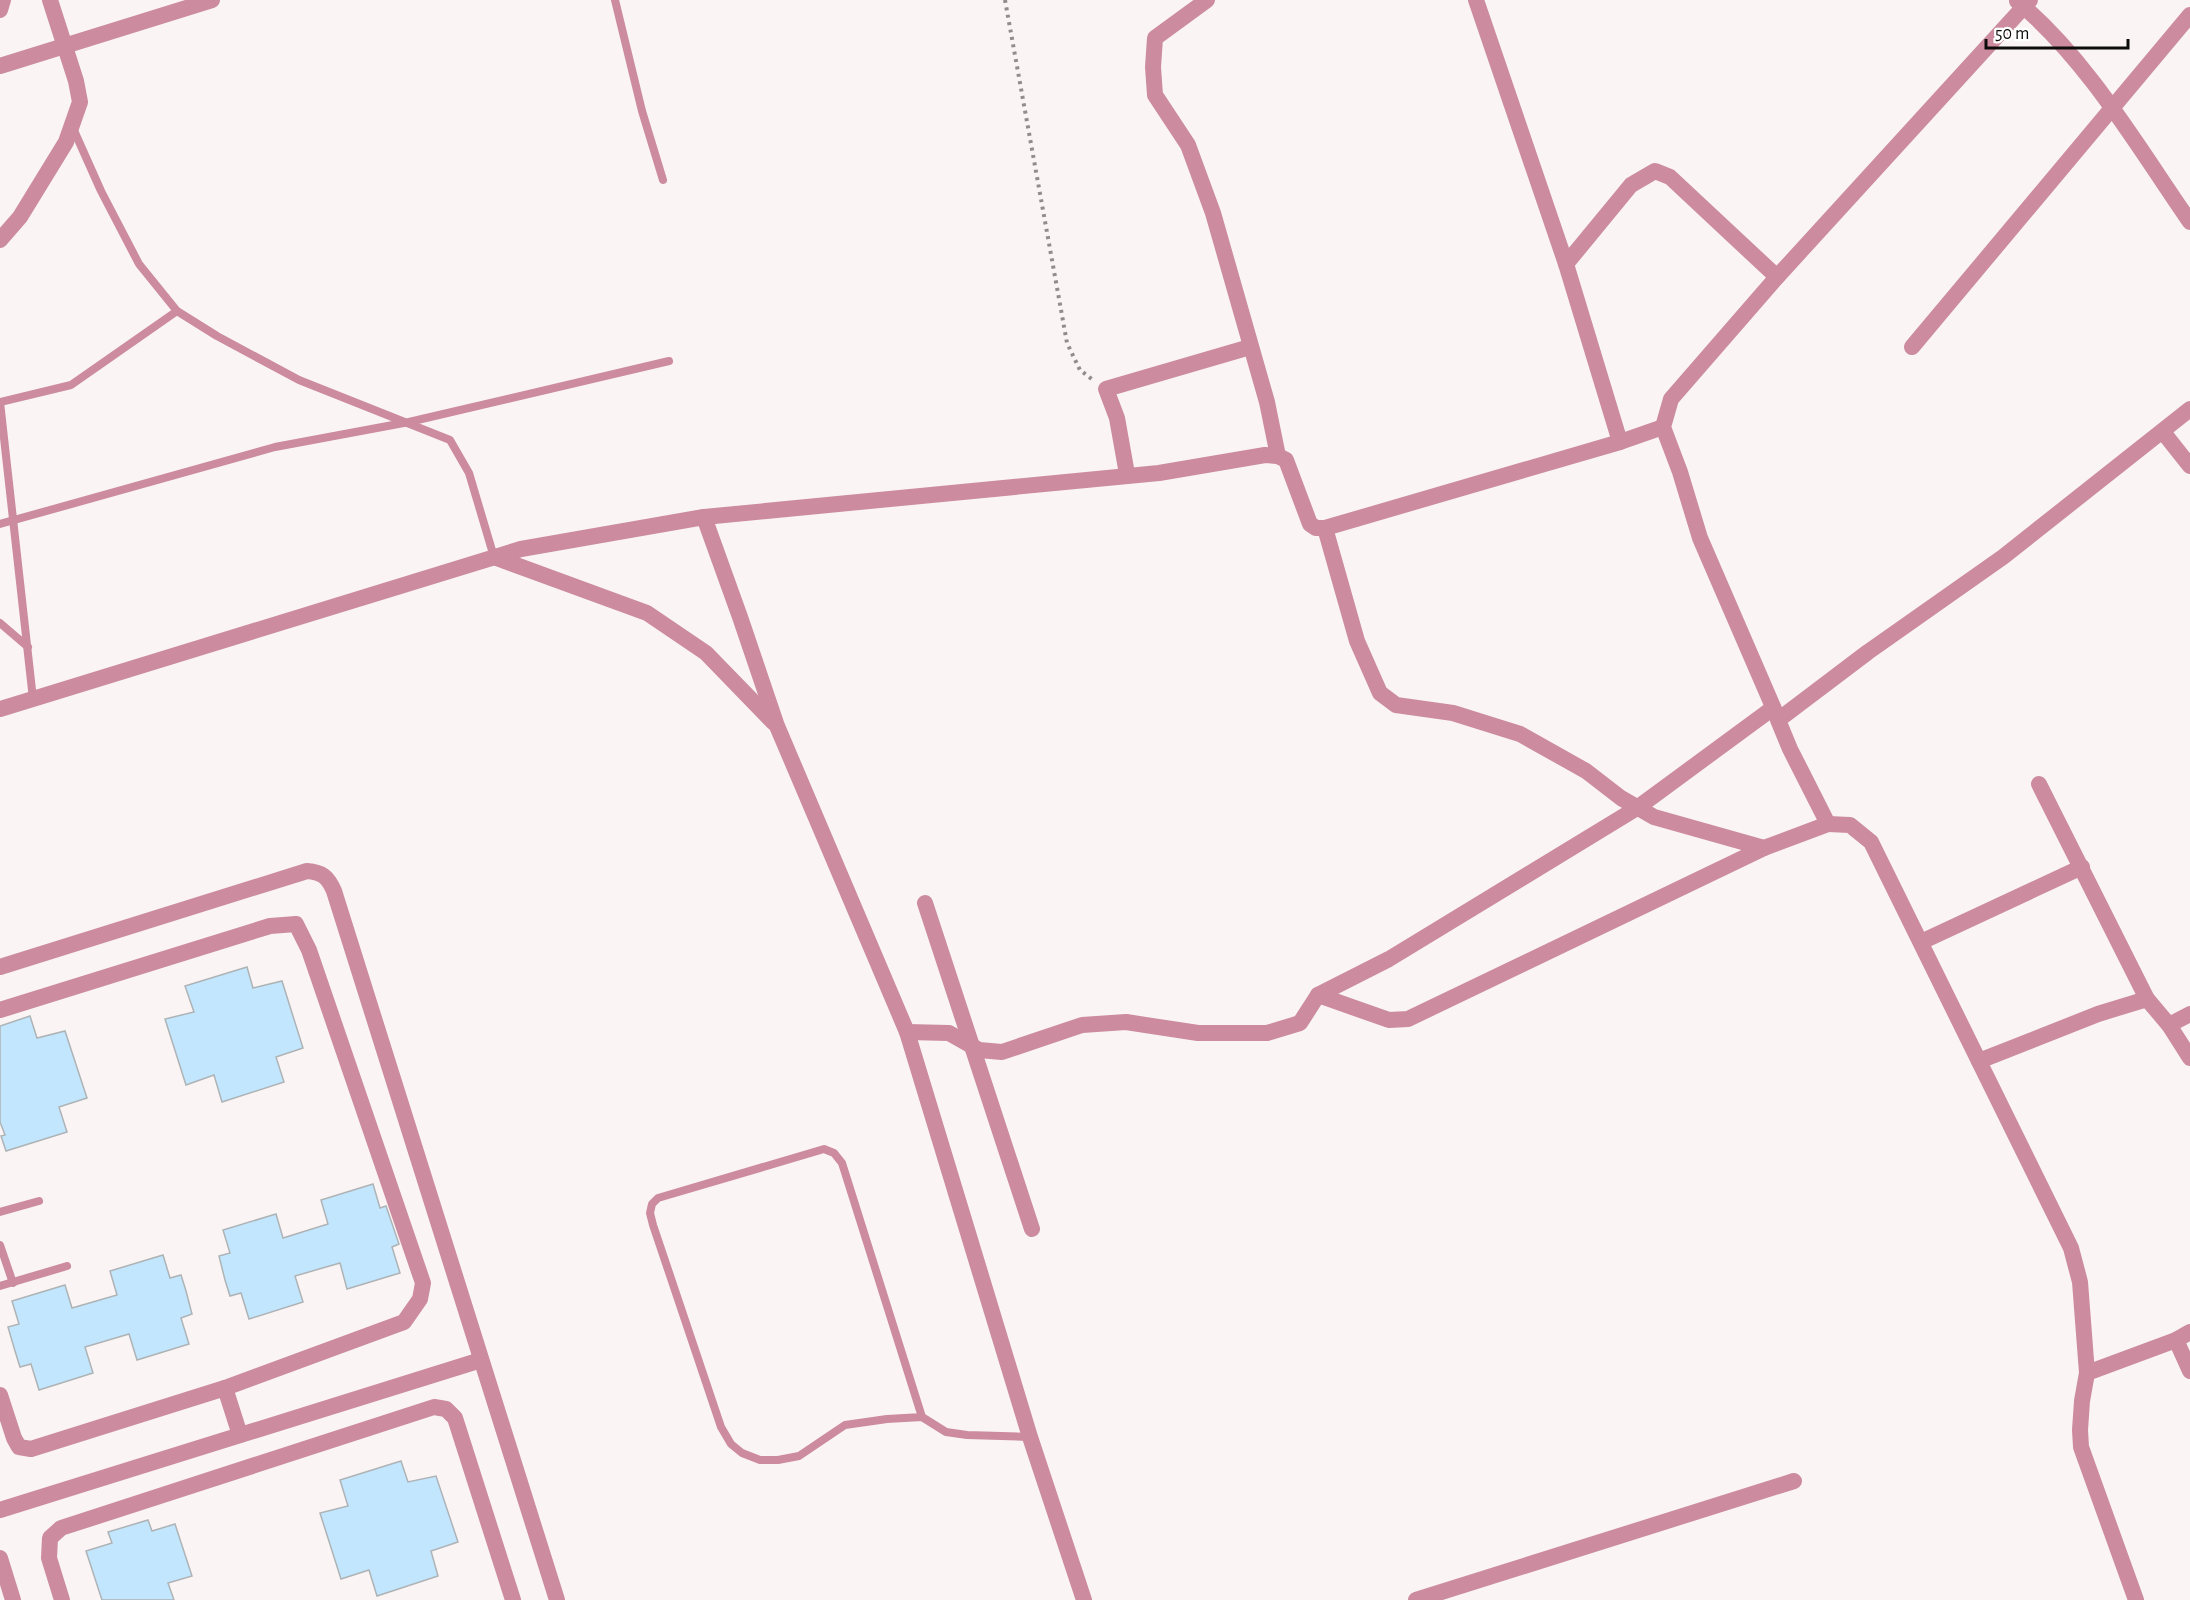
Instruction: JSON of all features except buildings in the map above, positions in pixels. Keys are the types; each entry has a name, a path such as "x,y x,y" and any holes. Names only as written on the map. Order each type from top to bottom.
{"street":[{"path":"0,10 3,0"},
{"path":"0,240 20,217 66,142 80,102 76,81 50,0"},
{"path":"0,66 212,0"},
{"path":"1208,0 1155,38 1153,67 1155,95 1188,145 1213,213 1267,402 1278,456"},
{"path":"1476,0 1566,264 1620,442"},
{"path":"1828,824 1790,749 1700,538 1680,472 1663,427 1671,399 1777,277 2024,2 2067,50 2111,108 2190,222"},
{"path":"1912,347 2190,15"},
{"path":"1566,264 1631,185 1655,171 1670,177 1777,277"},
{"path":"1127,474 1117,418 1106,389 1250,346"},
{"path":"907,1032 949,1033 979,1050 1002,1052 1082,1024 1126,1022 1198,1033 1267,1034 1300,1023 1318,994 1389,959 1637,808 1868,652 2003,557 2190,409"},
{"path":"0,710 521,549 704,517 1127,474 1159,473 1265,455 1278,456 1286,460 1310,524 1316,528 1325,528 1620,442 1663,427"},
{"path":"2163,432 2190,466"},
{"path":"704,517 777,726 907,1032 1030,1437 1084,1600"},
{"path":"1325,528 1357,641 1380,693 1396,705 1453,713 1520,734 1586,771 1637,808 1654,817 1764,848"},
{"path":"494,557 647,613 706,653 777,726"},
{"path":"2039,784 2147,999 2169,1025 2190,1058"},
{"path":"1318,994 1389,1020 1408,1019 1764,848 1828,824 1850,825 1871,842 2071,1248 2080,1282 2087,1373 2082,1401 2081,1447 2136,1600"},
{"path":"1921,942 2082,867"},
{"path":"0,967 307,871 319,872 327,877 334,891 557,1600"},
{"path":"925,903 1032,1229"},
{"path":"0,1010 270,926 296,924 309,950 423,1283 420,1299 404,1322 225,1388 31,1449 19,1447 0,1395"},
{"path":"1979,1061 2098,1014 2147,999"},
{"path":"2169,1025 2190,1014"},
{"path":"2087,1373 2183,1336 2190,1371"},
{"path":"0,1510 482,1360"},
{"path":"225,1388 240,1435"},
{"path":"62,1600 49,1558 50,1538 62,1528 435,1407 446,1409 455,1418 513,1600"},
{"path":"1416,1600 1794,1481"},
{"path":"0,1558 13,1600"}],"lane":[{"path":"615,0 642,111 663,180"},
{"path":"72,126 101,191 139,264 177,311 217,336 299,380 410,422 450,440 469,473 494,557"},
{"path":"33,699 0,402 71,385 177,311"},
{"path":"0,524 275,447 410,422 669,361"},
{"path":"0,623 27,647"},
{"path":"922,1417 842,1163 834,1153 824,1149 658,1198 652,1204 650,1213 653,1225 721,1427 730,1444 742,1453 760,1460 778,1460 799,1456 845,1425 922,1417 946,1431 967,1435 1030,1437"},
{"path":"0,1212 39,1202"},
{"path":"0,1245 13,1282"},
{"path":"0,1286 67,1266"}],"path":[{"path":"1005,0 1067,343 1080,370 1106,389"}]}
